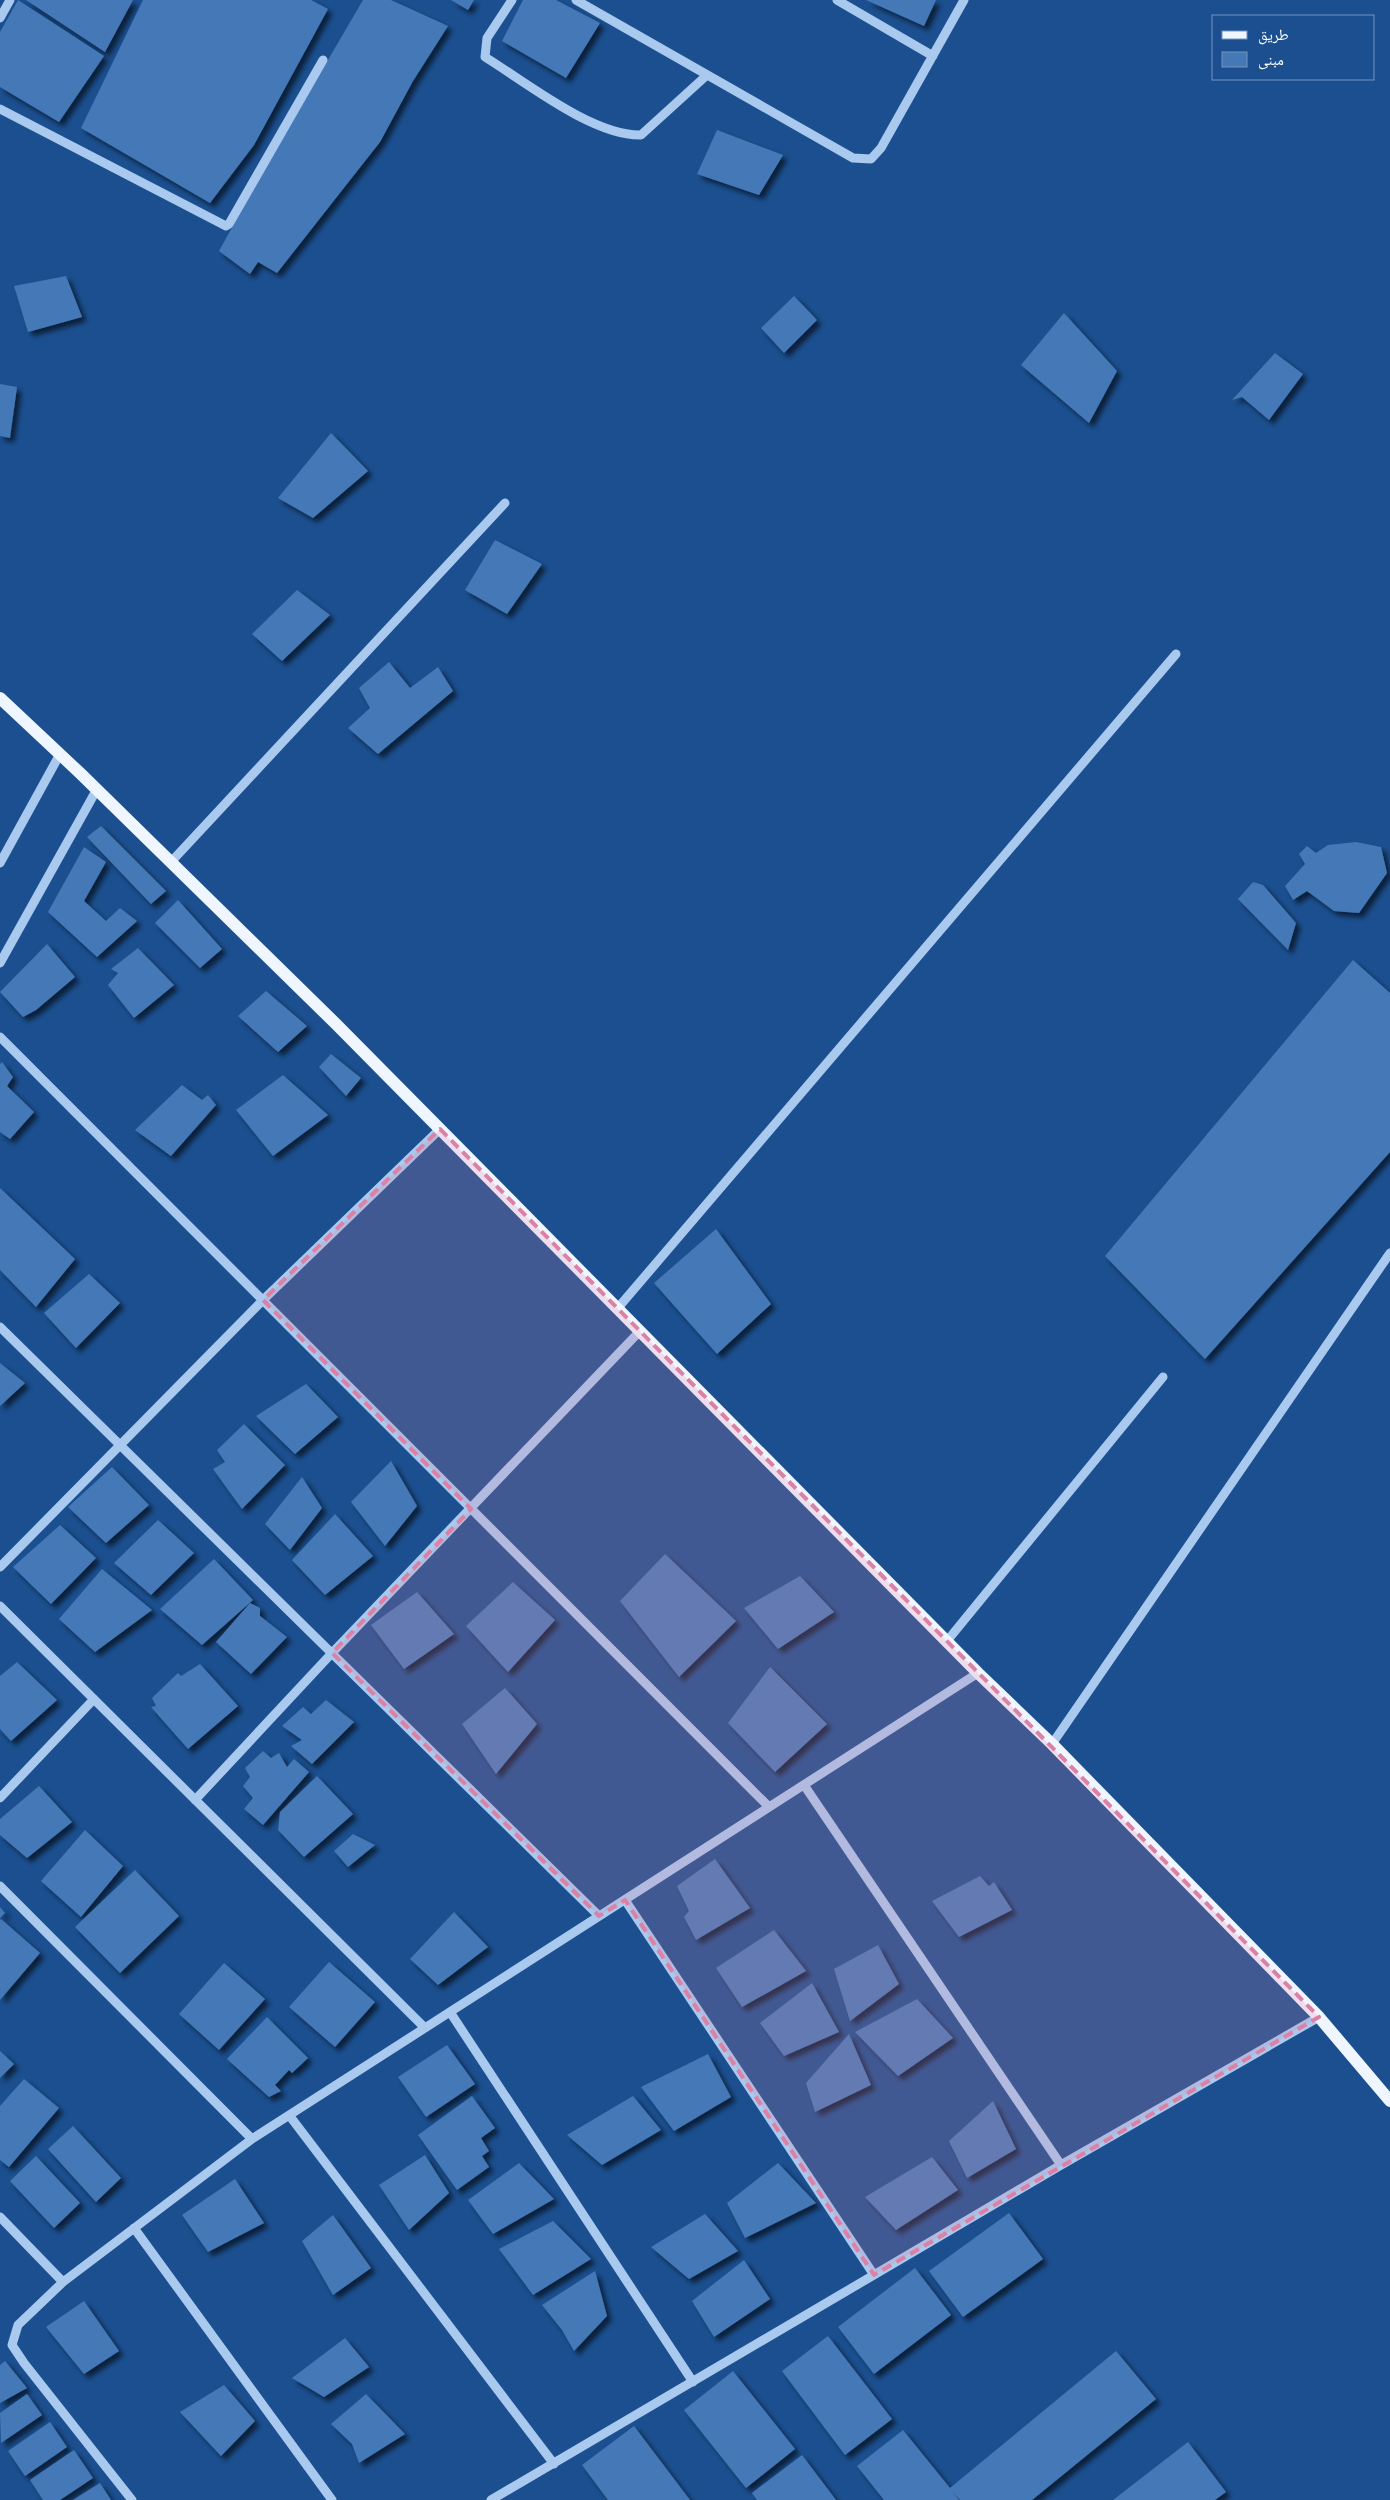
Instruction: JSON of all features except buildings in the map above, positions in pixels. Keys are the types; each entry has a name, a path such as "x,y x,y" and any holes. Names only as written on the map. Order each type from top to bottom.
{"main road":[{"path":"0,698 97,789 440,1129 978,1673 1052,1744 1319,2017 1390,2101"}],"street":[{"path":"0,18 10,0"},
{"path":"512,0 486,38 486,57 593,124 626,135 641,135 707,75"},
{"path":"576,0 853,158 871,159 881,148 964,0"},
{"path":"837,0 933,56"},
{"path":"0,109 226,226 229,224 323,60"},
{"path":"171,862 504,503"},
{"path":"617,1308 1176,654"},
{"path":"0,863 60,754"},
{"path":"0,963 97,789"},
{"path":"0,1037 769,1807"},
{"path":"0,1567 263,1300 440,1129"},
{"path":"1052,1744 1390,1253"},
{"path":"0,1327 599,1916"},
{"path":"196,1800 332,1653 639,1332"},
{"path":"946,1640 1163,1377"},
{"path":"0,1606 425,2028"},
{"path":"132,2500 24,2363 12,2345 18,2325 63,2282 252,2139 978,1673"},
{"path":"0,1798 94,1699"},
{"path":"804,1785 1061,2165"},
{"path":"0,1886 252,2139"},
{"path":"625,1900 874,2275"},
{"path":"450,2012 694,2382"},
{"path":"491,2500 1061,2165 1319,2017"},
{"path":"289,2115 554,2464"},
{"path":"0,2216 63,2282"},
{"path":"134,2228 332,2500"}],"highlighted area":[{"path":"440,1129 1319,2017 874,2275 625,1900 599,1916 332,1653 471,1509 263,1300"}]}
